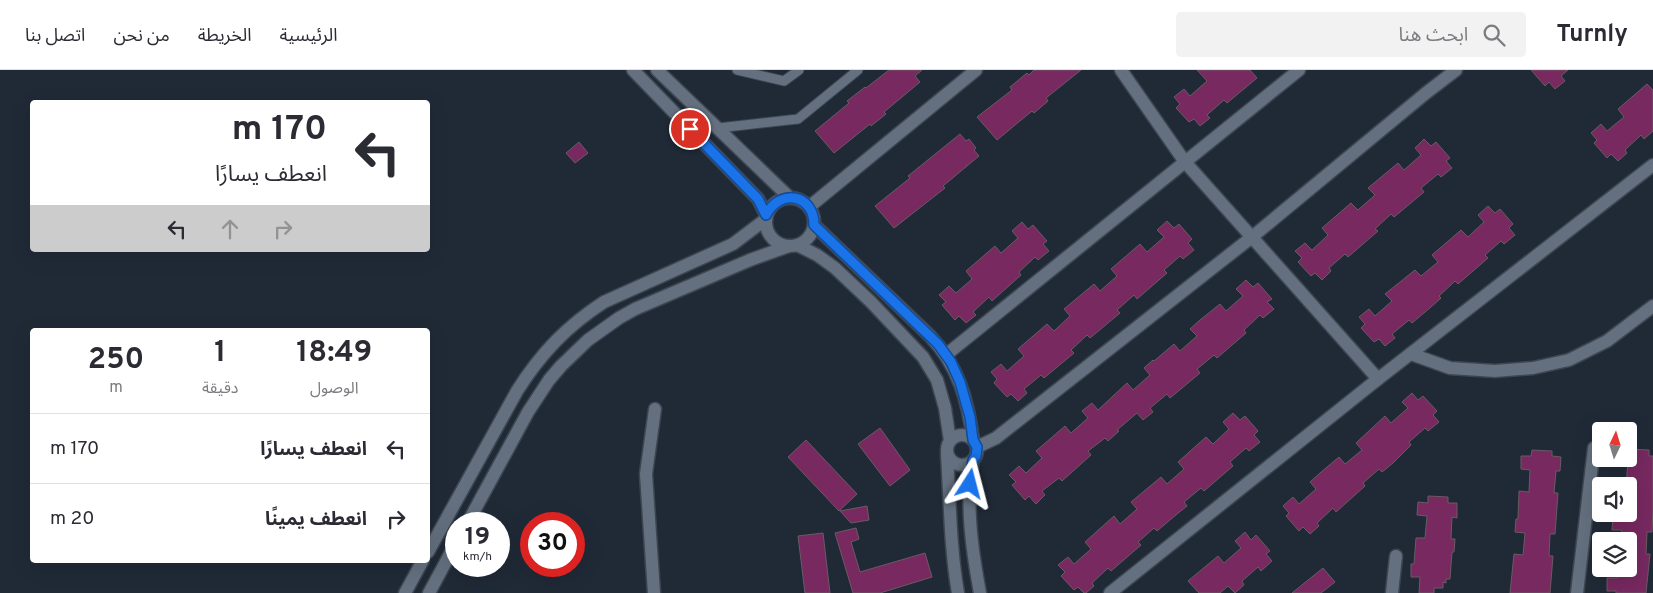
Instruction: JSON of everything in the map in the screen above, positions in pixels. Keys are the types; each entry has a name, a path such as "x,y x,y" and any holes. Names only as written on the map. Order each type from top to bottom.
{"street":[{"path":"474,512 538,396 560,366 588,340 611,323 635,309 750,260 805,241 811,234 814,219 809,207 803,201 789,197 657,70"},
{"path":"809,207 976,70"},
{"path":"1121,70 1185,162 1378,379"},
{"path":"946,354 1299,70"},
{"path":"975,444 996,438 1252,237 1456,70"},
{"path":"637,71 758,199 766,217 766,227 774,240 781,244 793,245 817,255 835,268 871,302 923,357 937,380 945,408 950,441 947,450 949,517 958,593"},
{"path":"1110,593 1378,379 1653,165"},
{"path":"430,548 517,391 528,373 555,341 587,313 604,302 733,244 766,217 775,203 789,197"},
{"path":"814,225 930,336 946,354 963,392 975,444 976,456 973,460 970,484 971,518 980,593"},
{"path":"1410,354 1450,368 1495,371 1533,368 1570,360 1607,341 1652,311"},
{"path":"654,593 646,474 655,409"},
{"path":"950,441 962,435 970,437 975,444"},
{"path":"947,454 949,459 956,464 965,465 973,460"},
{"path":"1577,593 1592,465"},
{"path":"1392,593 1396,556"},
{"path":"405,593 421,563"},
{"path":"429,593 445,563"}],"lane":[{"path":"737,70 784,82 799,70"},
{"path":"718,128 798,119 858,70"}],"building":[{"path":"889,70 922,70 915,76 920,82 884,112 886,114 871,126 870,124 834,153 815,131 849,103 847,101"},
{"path":"1034,70 1081,70 1046,98 1048,101 1034,113 1032,111 997,140 977,117 1012,90 1010,87 1027,73 1029,75"},
{"path":"1197,70 1250,70 1257,78 1227,103 1224,100 1207,115 1210,118 1200,126 1194,119 1189,122 1176,108 1180,104 1174,97 1184,89 1190,96 1207,81"},
{"path":"1531,70 1568,70 1561,76 1565,81 1555,89 1549,82 1545,86"},
{"path":"1647,84 1653,90 1653,131 1644,139 1641,135 1625,150 1627,153 1618,161 1611,154 1607,158 1594,143 1597,140 1591,133 1601,124 1607,131 1624,117 1618,109"},
{"path":"960,134 966,141 969,139 979,156 943,186 945,188 894,228 875,206 910,178 908,176"},
{"path":"1424,139 1431,146 1436,142 1450,158 1446,161 1452,168 1441,177 1438,174 1421,188 1424,192 1394,217 1391,214 1375,229 1378,231 1348,257 1345,254 1329,268 1331,271 1322,280 1315,273 1311,276 1298,262 1302,258 1295,251 1305,243 1312,250 1328,235 1322,228 1351,203 1358,210 1375,195 1368,188 1398,163 1404,170 1421,155 1415,148"},
{"path":"579,142 588,153 575,163 566,153"},
{"path":"1488,206 1495,213 1500,209 1513,224 1509,228 1515,235 1504,244 1501,241 1485,255 1488,258 1458,284 1455,281 1439,296 1441,298 1412,323 1409,320 1392,334 1395,338 1385,346 1379,339 1374,342 1361,328 1365,324 1359,317 1369,309 1375,316 1392,301 1385,294 1415,270 1421,276 1438,262 1432,255 1461,230 1468,237 1484,222 1478,215"},
{"path":"1167,221 1174,228 1179,224 1192,239 1188,243 1194,250 1183,259 1180,256 1164,270 1167,273 1137,299 1134,295 1117,310 1120,313 1090,338 1087,335 1071,350 1074,353 1044,378 1041,375 1024,389 1027,393 1018,401 1011,394 1007,397 994,383 997,379 991,372 1001,364 1007,371 1024,356 1018,349 1047,324 1054,331 1070,316 1064,309 1094,284 1100,291 1117,276 1111,269 1140,244 1147,252 1164,237 1157,230"},
{"path":"1022,222 1028,229 1033,225 1047,241 1043,244 1049,251 1038,260 1035,257 1019,272 1021,275 992,301 989,297 973,312 976,315 966,323 959,316 955,320 942,305 946,302 939,295 949,286 956,293 972,279 966,271 995,246 1001,253 1018,238 1012,231"},
{"path":"1246,280 1253,287 1258,283 1272,299 1267,302 1274,309 1263,318 1260,315 1244,330 1246,333 1217,358 1214,355 1197,369 1200,373 1170,398 1167,394 1150,408 1153,412 1143,420 1137,413 1117,430 1119,431 1108,441 1105,438 1088,451 1091,455 1062,481 1059,478 1042,491 1045,495 1036,504 1029,496 1025,500 1012,485 1016,482 1009,475 1019,466 1026,473 1042,458 1036,451 1065,426 1071,433 1088,418 1082,411 1092,403 1098,410 1127,383 1133,390 1150,375 1144,368 1153,360 1174,344 1180,351 1197,336 1190,329 1200,320 1220,304 1226,311 1243,296 1236,289"},
{"path":"1412,393 1418,400 1423,396 1437,411 1433,415 1439,422 1428,431 1425,428 1409,442 1411,445 1393,463 1382,472 1379,469 1363,483 1365,486 1336,512 1333,508 1317,523 1319,526 1310,534 1303,527 1299,531 1286,516 1289,513 1283,506 1293,497 1299,504 1316,489 1310,482 1320,473 1339,457 1345,464 1362,450 1356,443 1385,416 1391,423 1408,408 1402,402"},
{"path":"1233,413 1240,420 1245,416 1258,431 1254,435 1260,442 1249,451 1246,448 1230,462 1233,466 1204,491 1201,488 1184,502 1187,506 1157,531 1154,528 1138,542 1141,545 1111,571 1108,568 1092,583 1094,586 1086,593 1078,587 1074,590 1061,576 1065,572 1058,565 1068,557 1074,564 1091,549 1085,542 1114,516 1120,524 1137,509 1131,502 1161,477 1167,484 1184,469 1178,462 1206,437 1213,444 1229,429 1223,422"},
{"path":"880,428 910,470 890,486 858,444"},
{"path":"806,440 857,494 839,511 788,457"},
{"path":"1638,449 1649,450 1649,456 1653,456 1653,509 1652,532 1647,532 1646,554 1650,554 1646,593 1616,593 1616,591 1607,591 1607,578 1637,577 1637,532 1612,530 1613,522 1637,522 1637,477 1627,477 1627,468 1638,468"},
{"path":"1532,450 1552,451 1552,456 1561,457 1560,471 1556,471 1554,493 1558,493 1555,534 1550,534 1549,556 1553,556 1550,593 1510,593 1514,554 1523,555 1525,533 1515,532 1516,519 1518,519 1519,491 1529,492 1530,470 1521,469 1521,456 1531,456"},
{"path":"1428,496 1448,497 1448,503 1457,503 1457,518 1452,517 1451,539 1455,539 1454,552 1452,552 1450,579 1446,579 1446,583 1443,582 1443,588 1434,588 1434,593 1419,593 1420,577 1411,577 1411,564 1414,564 1416,538 1425,538 1427,516 1417,515 1418,502 1428,503"},
{"path":"867,506 869,520 851,523 840,511"},
{"path":"856,528 859,539 851,542 860,572 925,553 932,577 880,593 853,593 835,533"},
{"path":"1245,532 1251,540 1256,535 1270,551 1266,554 1272,561 1261,571 1258,567 1242,581 1244,585 1235,593 1228,586 1220,593 1199,593 1188,581 1218,556 1224,563 1241,548 1235,541"},
{"path":"823,533 830,593 805,593 798,536"},
{"path":"1323,568 1335,582 1321,593 1292,593"}],"route":[{"path":"690,129 758,199 766,215 770,208 781,199 789,197 803,201 812,212 814,225 918,323 946,354 960,382 970,417 973,440 977,447 976,456 973,460 970,484"}]}
